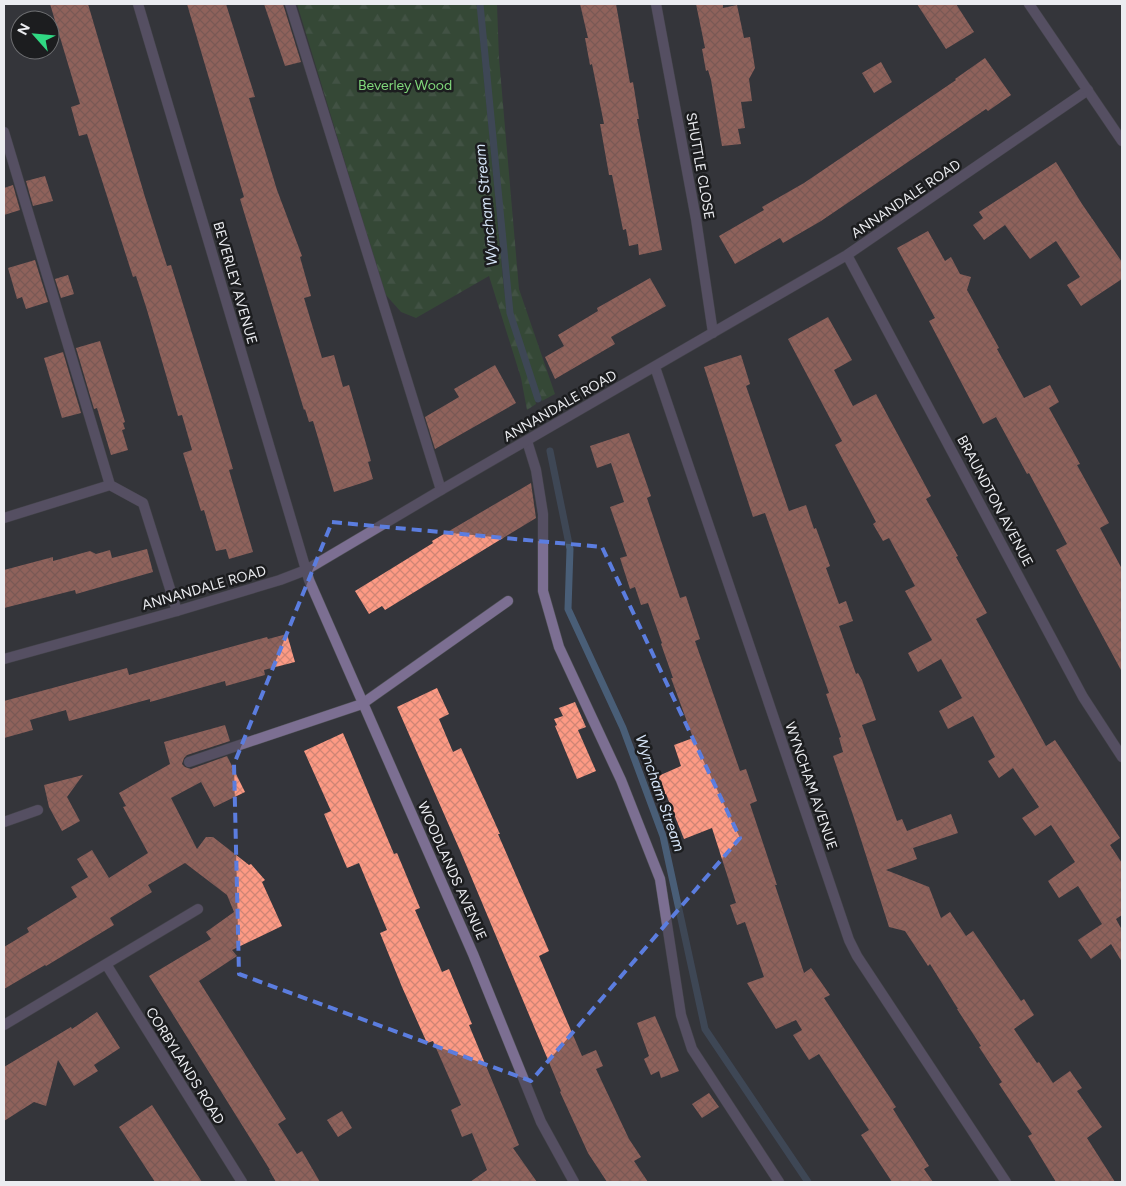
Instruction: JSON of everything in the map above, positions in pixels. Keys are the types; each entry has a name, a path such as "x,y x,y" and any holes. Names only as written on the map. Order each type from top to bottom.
{"street":[{"name":"BEVERLEY AVENUE","path":"138,4 306,570"},
{"path":"290,4 442,490"},
{"name":"SHUTTLE CLOSE","path":"656,4 696,219 713,333"},
{"path":"1029,4 1122,141"},
{"name":"ANNANDALE ROAD","path":"4,659 178,611 280,580 306,570 847,255 1088,90"},
{"path":"4,132 110,485 143,503 178,611"},
{"name":"BRAUNDTON AVENUE","path":"847,255 1083,697 1122,757"},
{"name":"WYNCHAM AVENUE","path":"655,367 849,940 857,956 1006,1182"},
{"path":"530,439 543,514 543,591 559,648 621,780 660,879 679,1007 692,1050 779,1182"},
{"path":"4,518 110,485"},
{"name":"WOODLANDS AVENUE","path":"306,570 362,704 473,954 541,1122 574,1182"},
{"path":"190,762 362,704 508,601"},
{"path":"4,822 38,810"},
{"path":"4,1025 198,909"},
{"name":"CORBYLANDS ROAD","path":"106,964 242,1182"}],"highlighted area":[{"path":"332,522 602,547 740,838 531,1081 239,974 234,764"}],"green space":[{"name":"Beverley Wood","path":"297,4 477,4 504,289 508,315 536,404 527,410 521,378 489,276 416,318 401,312 385,294"},
{"path":"481,4 497,4 499,58 519,289 555,394 542,401 513,314 508,293"}],"building":[{"path":"50,4 88,4 145,197 167,266 171,265 211,395 233,469 229,470 253,552 229,559 226,549 216,551 204,510 201,511 183,453 192,450 182,415 178,416 147,310 136,276 133,277 87,134 79,136 71,107 80,104 60,37 60,10 52,10"},
{"path":"187,4 226,4 255,97 249,98 277,190 302,256 300,257 311,296 304,298 322,358 334,355 343,387 349,385 371,461 368,462 373,479 334,492 313,421 309,422 304,410 240,199 244,197"},
{"path":"264,4 283,4 301,62 285,66"},
{"path":"580,4 616,4 630,83 633,82 639,119 637,119 662,250 639,255 638,244 629,246 626,229 623,230 612,175 609,175 600,124 604,124 592,64 590,65 585,38 588,38"},
{"path":"696,4 723,4 723,8 737,5 744,38 750,37 755,68 749,79 752,101 741,102 745,128 738,129 741,144 722,146 711,80 708,70 706,71 702,49 705,48"},
{"path":"917,4 956,4 974,32 946,49"},
{"path":"985,58 1011,95 988,111 986,109 821,221 783,243 780,238 735,264 719,236 764,210 762,207 804,183 956,80"},
{"path":"881,62 892,82 874,93 862,73"},
{"path":"1056,162 1122,262 1122,279 1081,306 1067,285 1080,277 1056,241 1030,259 1005,225 984,240 973,225 983,218 979,212"},
{"path":"45,176 53,201 33,206 26,181"},
{"path":"13,185 20,210 4,215 4,188"},
{"path":"928,231 945,261 951,257 960,274 971,277 967,290 1024,398 1050,385 1059,402 1049,408 1080,464 1077,465 1109,523 1100,528 1122,569 1122,672 1056,550 1067,544 1029,473 1027,474 996,417 983,424 929,321 935,318 897,248"},
{"path":"35,260 48,302 26,309 22,297 17,299 8,268"},
{"path":"68,275 74,294 61,298 55,279"},
{"path":"650,278 666,306 611,337 615,344 555,379 545,357 564,346 558,335 598,311 597,308"},
{"path":"828,317 852,360 834,370 853,406 876,394 931,496 926,499 987,613 976,619 1046,746 1055,740 1120,838 1110,845 1122,863 1122,915 1116,919 1122,930 1122,962 1111,944 1091,959 1078,940 1102,924 1078,886 1059,898 1048,881 1075,862 1051,825 1035,836 1022,818 1039,807 1013,768 999,778 988,761 995,757 973,716 948,729 939,711 962,698 941,659 918,672 908,653 932,640 905,591 915,586 889,538 883,541 873,524 876,522 835,445 842,441 788,339"},
{"path":"100,341 125,422 123,423 125,429 122,430 128,450 111,455 97,408 94,409 76,348"},
{"path":"63,352 81,413 62,418 44,358"},
{"path":"741,355 750,384 746,386 789,511 806,505 830,566 826,568 839,604 846,601 853,621 839,626 856,674 858,673 862,680 876,720 862,725 897,821 902,819 907,831 951,814 958,833 913,848 917,859 886,870 929,887 941,918 950,912 966,936 973,931 1021,1001 1024,999 1034,1015 1014,1029 1053,1083 1070,1071 1082,1088 1077,1091 1102,1127 1087,1138 1115,1182 1056,1182 1028,1136 1032,1134 999,1084 1002,1082 930,964 928,966 905,931 889,927 833,756 843,752 839,738 841,737 826,694 829,693 765,513 753,517 704,367"},
{"path":"495,365 516,403 435,449 425,417 459,397 454,389"},
{"path":"629,433 651,496 647,498 680,598 686,596 700,639 695,641 740,771 746,769 757,801 750,804 804,973 811,968 830,995 824,998 896,1107 893,1109 929,1166 924,1169 933,1182 892,1182 861,1135 869,1130 819,1054 809,1060 793,1035 802,1030 796,1020 776,1029 747,983 764,977 745,922 737,925 730,905 736,903 712,828 684,839 666,794 663,795 656,777 681,766 674,745 693,738 671,678 673,678 648,603 641,605 635,587 630,589 620,558 627,556 610,507 624,502 611,463 597,468 590,446"},
{"path":"531,483 536,518 385,610 382,606 369,614 355,591 433,543 432,541"},
{"path":"147,549 153,572 76,594 75,590 4,608 4,570 53,557 53,561 90,551 96,554 110,550 112,558"},
{"path":"287,634 295,662 264,670 265,675 226,686 225,681 150,702 150,699 69,721 66,710 30,720 33,730 4,738 4,701 127,668 129,675 267,637 268,639"},
{"path":"437,688 449,714 439,719 453,752 461,748 500,834 498,834 549,951 539,956 582,1056 596,1050 603,1066 596,1069 629,1139 641,1157 634,1161 648,1182 607,1182 588,1153 560,1092 462,855 397,707"},
{"path":"575,702 586,727 578,730 596,771 577,779 555,726 557,725 554,719 563,716 559,708"},
{"path":"225,725 230,741 187,755 182,764 191,769 227,756 245,792 214,807 201,782 171,798 197,849 206,837 213,837 249,865 251,864 265,880 262,882 282,926 232,950 237,956 199,981 286,1119 278,1124 297,1154 302,1151 320,1182 276,1182 149,976 211,939 206,932 234,912 227,895 185,863 148,885 152,892 110,918 114,925 4,989 4,947 29,932 27,928 77,897 71,887 88,877 77,859 92,850 109,878 148,853 123,807 126,806 119,793 170,764 164,742"},
{"path":"343,733 394,854 397,853 420,908 415,910 442,972 449,969 472,1024 469,1025 519,1145 513,1148 537,1182 470,1182 487,1170 472,1133 462,1137 451,1110 461,1105 433,1041 427,1043 402,987 380,933 387,930 359,863 347,868 324,814 331,811 304,751"},
{"path":"83,775 67,797 80,821 62,831 49,807 44,785"},
{"path":"97,1012 120,1048 94,1065 98,1071 74,1086 58,1060 46,1106 34,1102 4,1121 4,1067 71,1027 72,1029"},
{"path":"655,1016 679,1071 661,1078 659,1071 651,1075 644,1059 649,1056 637,1023"},
{"path":"709,1093 719,1107 702,1118 692,1104"},
{"path":"152,1105 202,1182 155,1182 119,1127"},
{"path":"342,1111 352,1128 338,1137 327,1120"}],"waterway":[{"name":"Wyncham Stream","path":"480,4 510,313 538,399"},
{"name":"Wyncham Stream","path":"550,451 570,549 568,609 623,728 663,836 705,1029 808,1182"}]}
